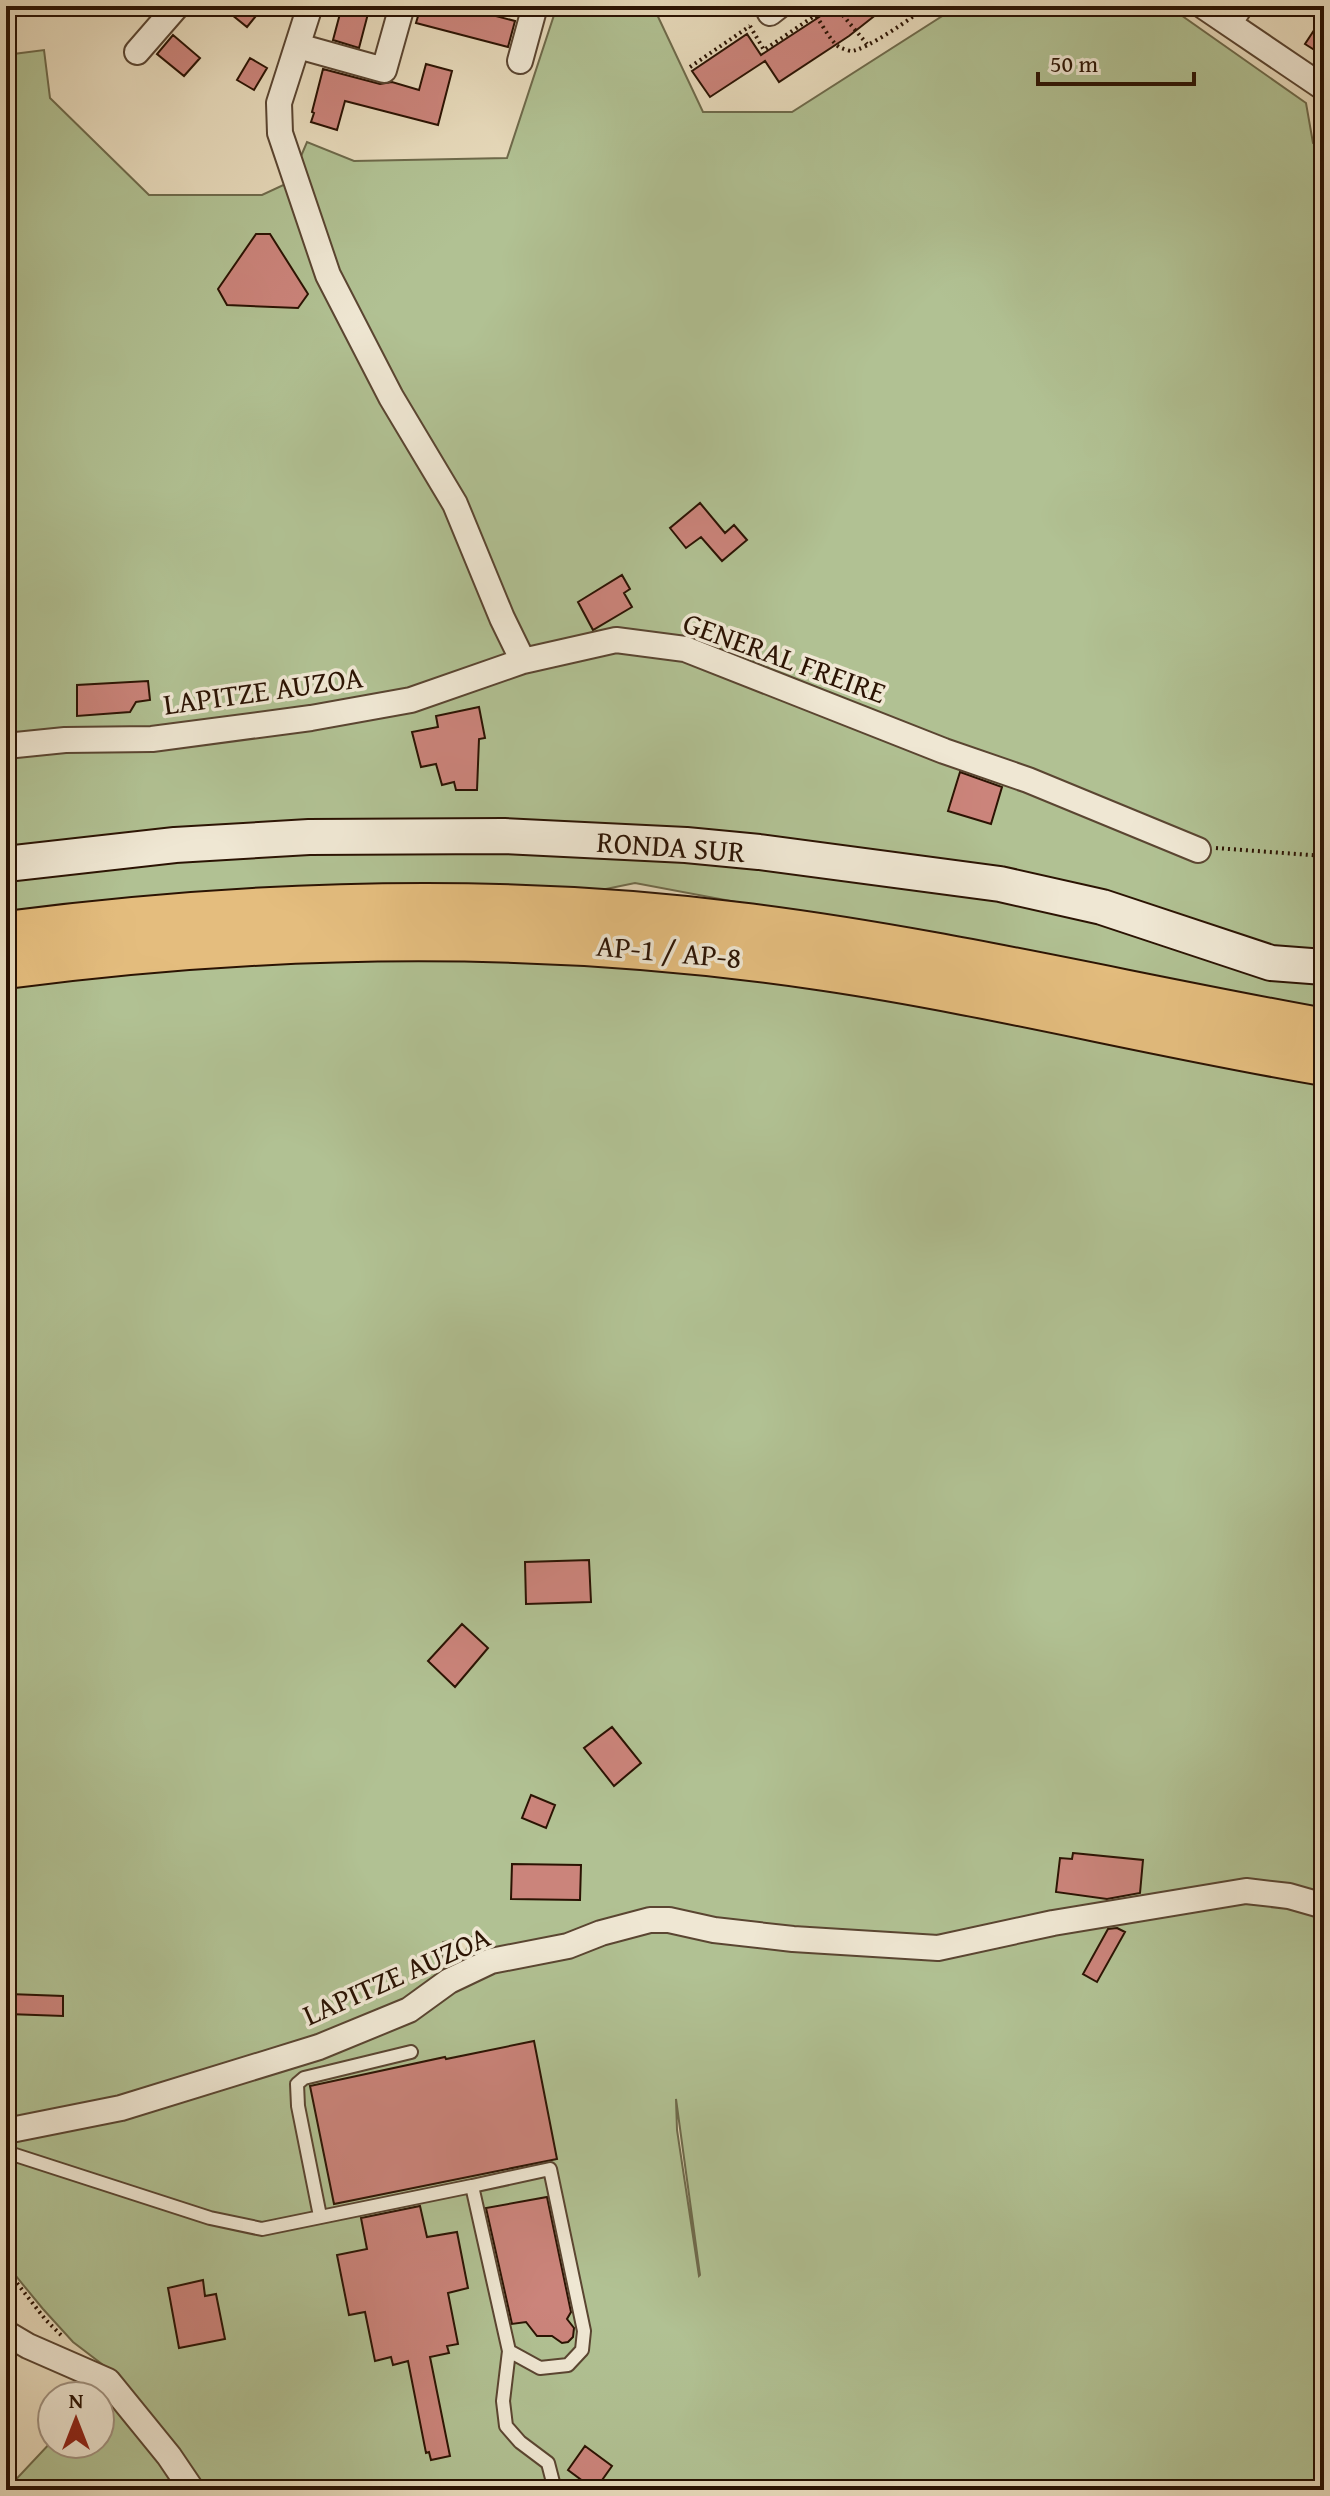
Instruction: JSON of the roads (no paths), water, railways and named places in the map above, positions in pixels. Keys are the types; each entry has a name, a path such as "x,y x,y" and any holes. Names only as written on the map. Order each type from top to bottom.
{"highway":[{"name":"AP-1 / AP-8","path":"6,934 184,914 352,906 460,905 644,916 735,924 902,949 1324,1031"},
{"name":"AP-1 / AP-8","path":"6,966 277,940 460,937 642,947 733,956 914,983 1324,1063"}],"main road":[{"name":"RONDA SUR","path":"6,864 175,845 309,837 504,836 686,845 1000,884 1102,907 1271,963 1324,967"}],"street":[{"path":"137,52 177,6"},
{"path":"310,6 279,103 280,133 328,275 391,397 455,504 523,661"},
{"path":"298,46 384,70 402,6"},
{"path":"520,61 535,6"},
{"path":"1203,6 1324,88"},
{"name":"GENERAL FREIRE","path":"523,661 616,640 685,649 944,751 1028,780 1198,850"},
{"name":"LAPITZE AUZOA","path":"6,746 65,740 152,739 311,718 411,700 523,661"},
{"name":"LAPITZE AUZOA","path":"6,2131 121,2108 319,2047 409,2010 449,1981 491,1961 568,1946 601,1933 650,1920 669,1920 714,1930 793,1939 938,1948 1053,1923 1246,1891 1289,1896 1324,1906"},
{"path":"6,2333 108,2381 169,2456 192,2490"}],"lane":[{"path":"1233,28 1248,6"},
{"path":"320,2216 298,2106 297,2084 304,2078 411,2052"},
{"path":"6,2152 210,2218 262,2229 550,2169 584,2331 582,2350 568,2365 540,2368 509,2351"},
{"path":"472,2186 509,2351 503,2401 506,2426 520,2442 548,2463 555,2490"}]}
